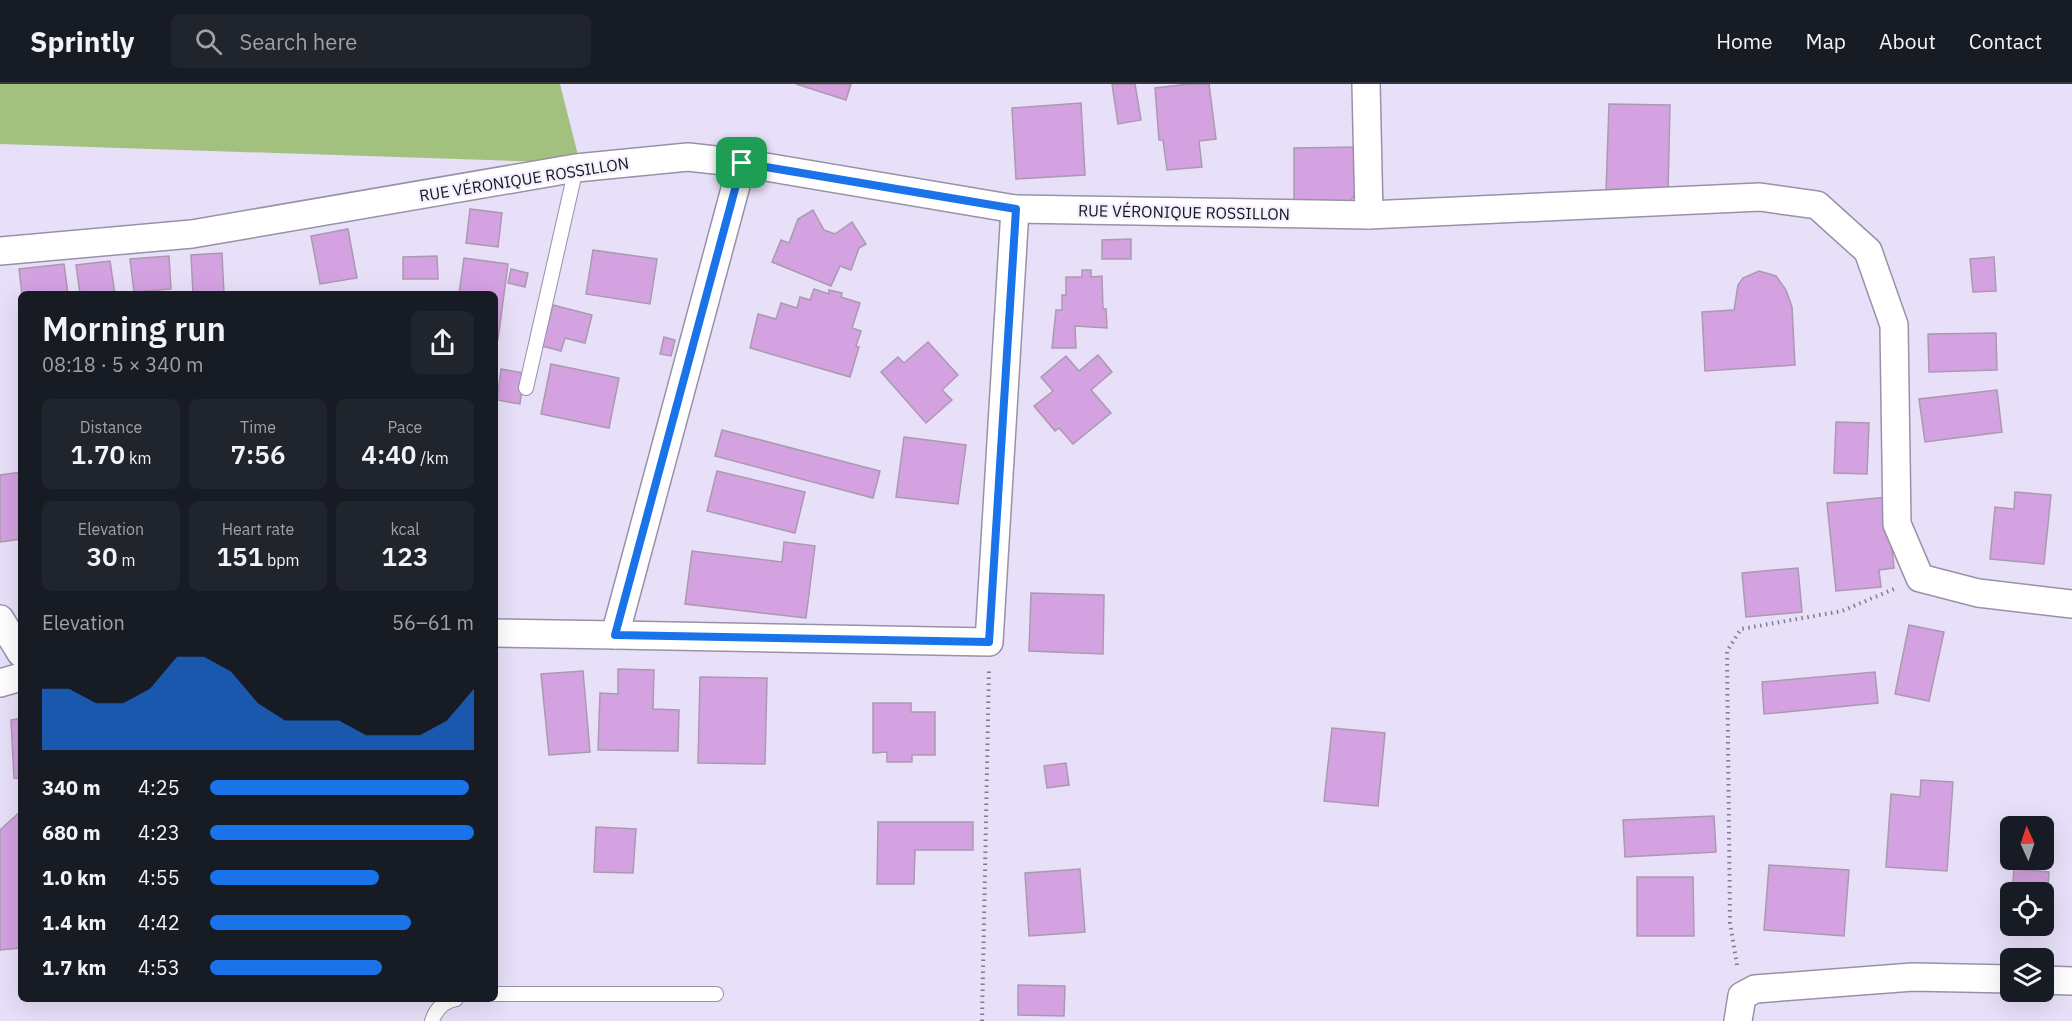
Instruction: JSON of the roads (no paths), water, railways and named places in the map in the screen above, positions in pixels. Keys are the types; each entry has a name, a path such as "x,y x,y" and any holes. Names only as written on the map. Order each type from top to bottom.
{"street":[{"path":"1366,84 1369,215"},
{"name":"RUE VÉRONIQUE ROSSILLON","path":"0,251 192,234 576,168 688,157 742,163 1016,209 1369,215 1760,197 1817,205 1868,251 1894,325 1897,524 1920,578 1978,593 2072,604"},
{"path":"615,635 742,163"},
{"path":"498,633 989,642 1016,209"},
{"path":"0,620 18,647"},
{"path":"0,683 18,678"},
{"path":"1740,1009 1755,989 1913,977 2000,979"},
{"path":"2054,980 2072,981"}],"lane":[{"path":"526,388 576,168"},
{"path":"498,994 716,994"},
{"path":"432,1021 435,1013 445,1002"}]}
